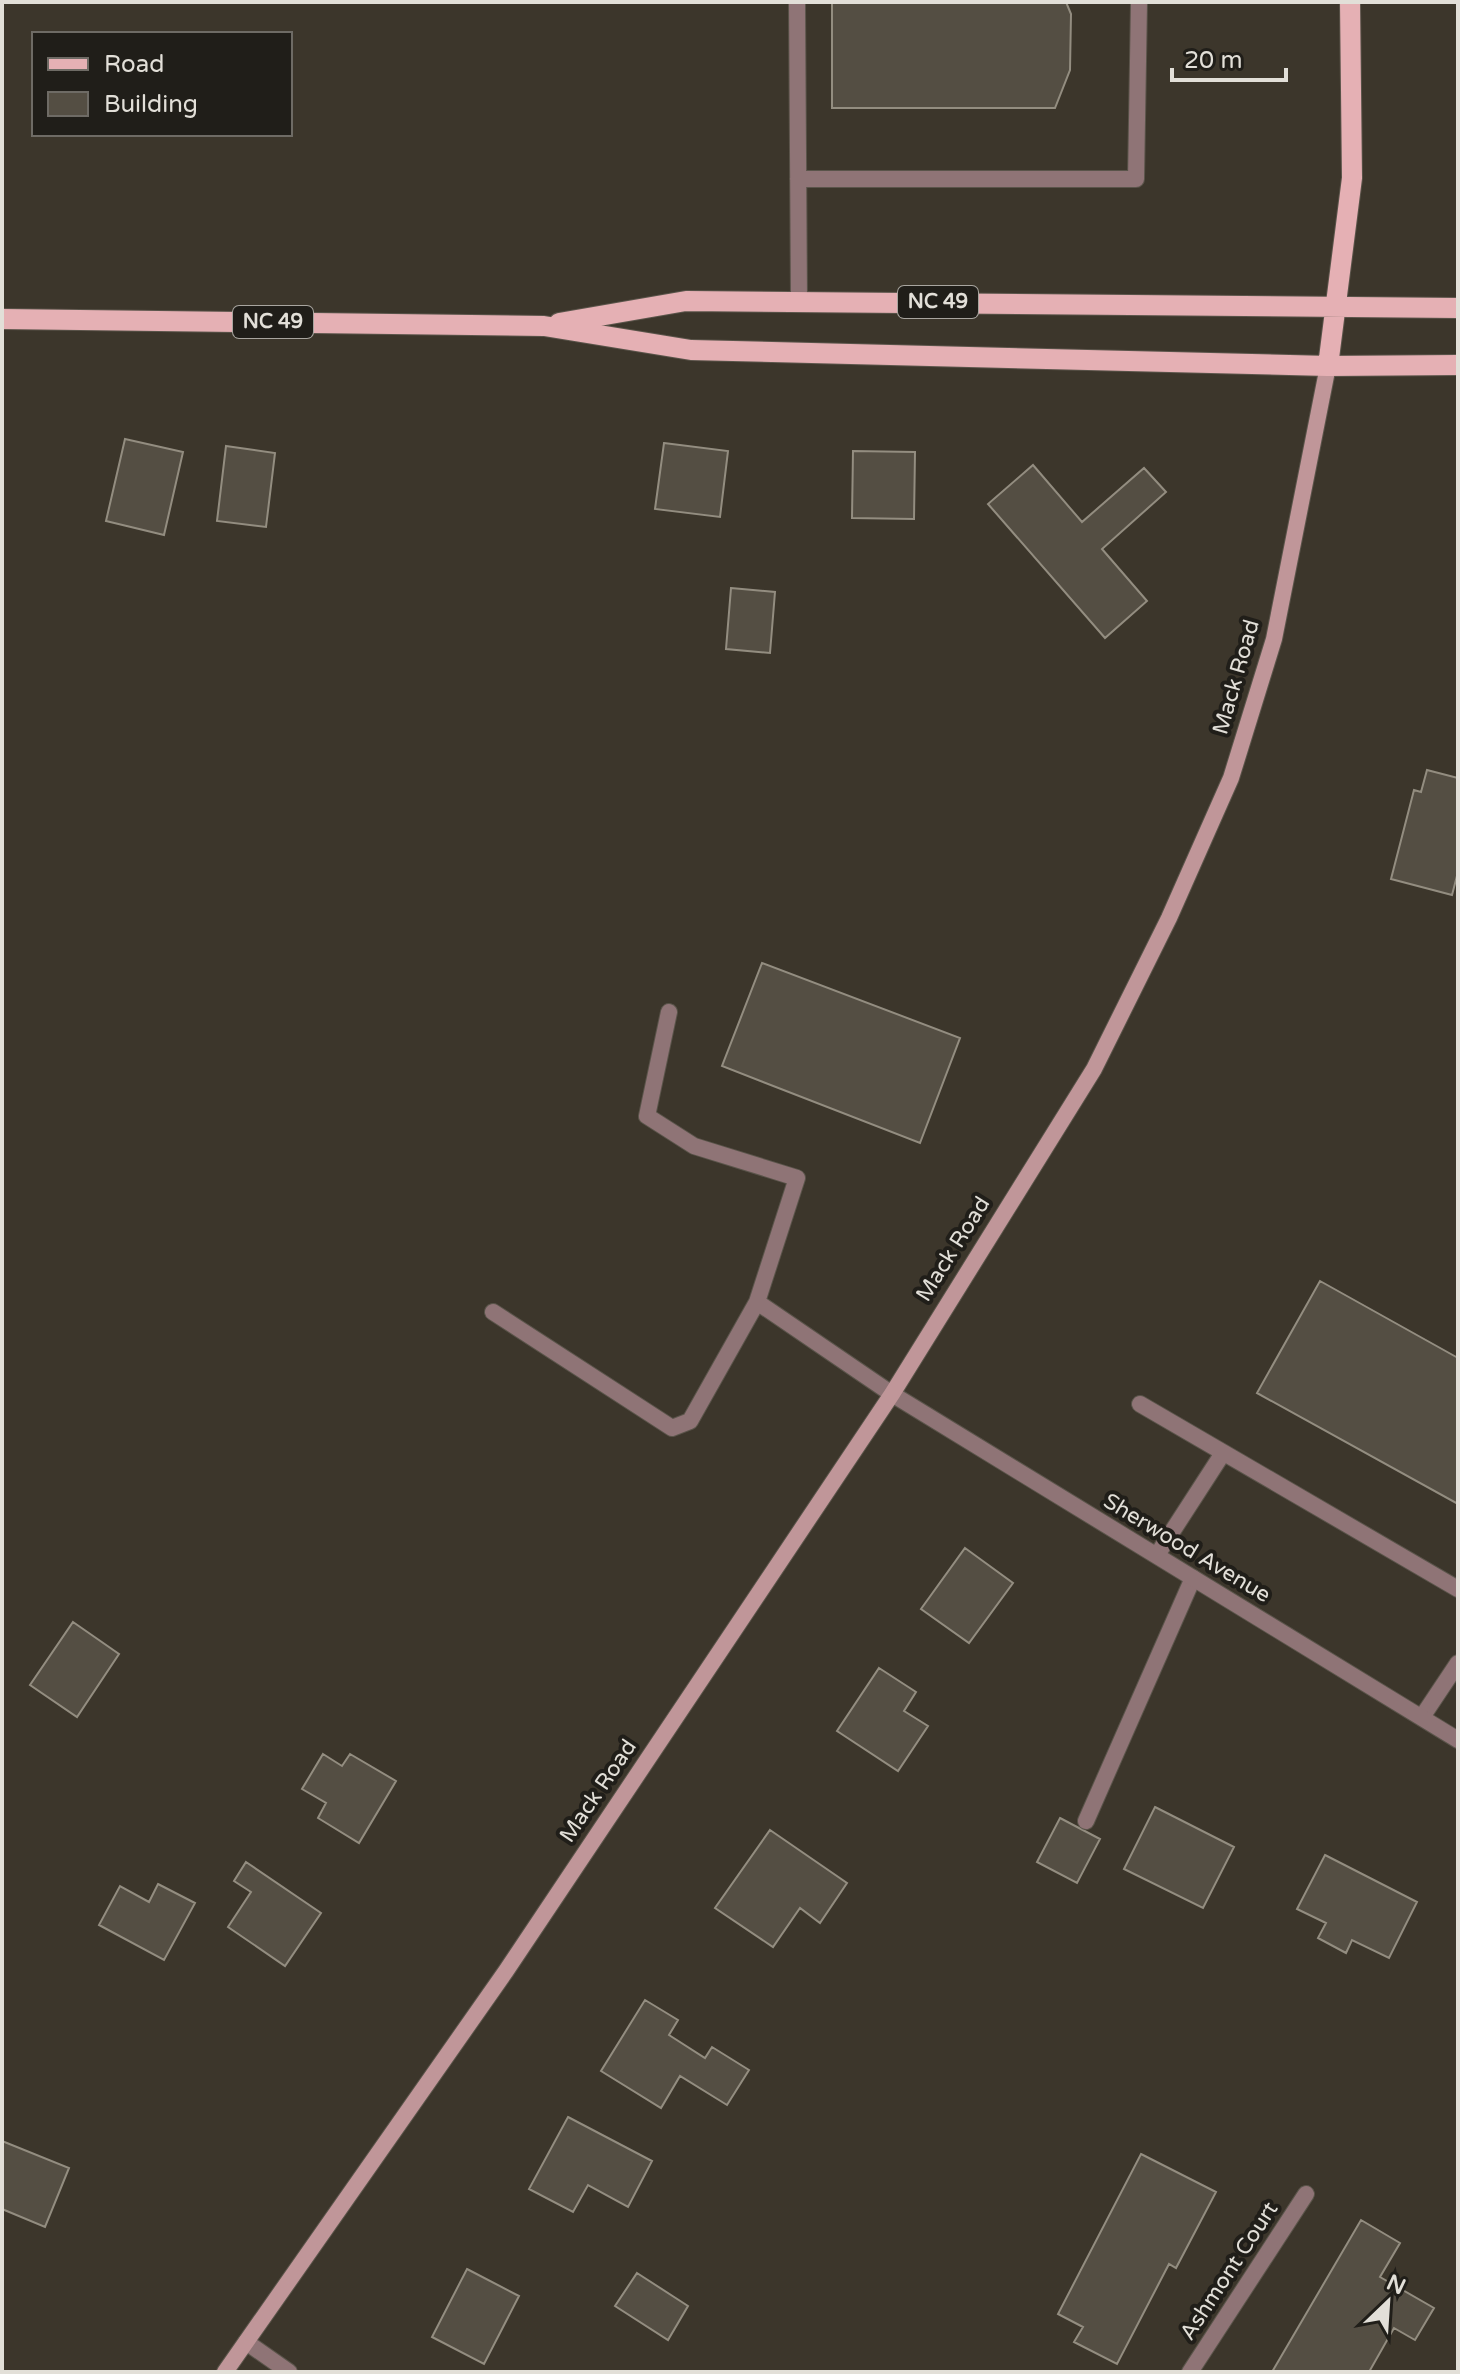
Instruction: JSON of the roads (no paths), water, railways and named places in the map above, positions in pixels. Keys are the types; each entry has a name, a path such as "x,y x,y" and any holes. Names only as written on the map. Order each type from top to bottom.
{"main road":[{"name":"Mack Road","path":"225,2372 506,1971 892,1394 1094,1069 1169,918 1231,778 1274,639 1328,366 1352,178 1350,2"},
{"name":"NC 49","path":"544,326 686,301 1458,308"},
{"name":"NC 49","path":"2,319 544,326 691,350 1328,366 1458,365"}],"street":[{"path":"797,2 799,302"},
{"path":"798,179 1136,179 1139,2"},
{"path":"493,1312 672,1428 690,1421 757,1302 797,1178 694,1146 647,1116 669,1012"},
{"name":"Sherwood Avenue","path":"757,1302 892,1394 1456,1736"},
{"path":"1140,1404 1458,1589"},
{"path":"1157,1555 1223,1453"},
{"path":"1086,1821 1193,1578"},
{"path":"1422,1717 1458,1663"},
{"name":"Ashmont Court","path":"1190,2372 1306,2194"},
{"path":"246,2342 289,2372"}]}
